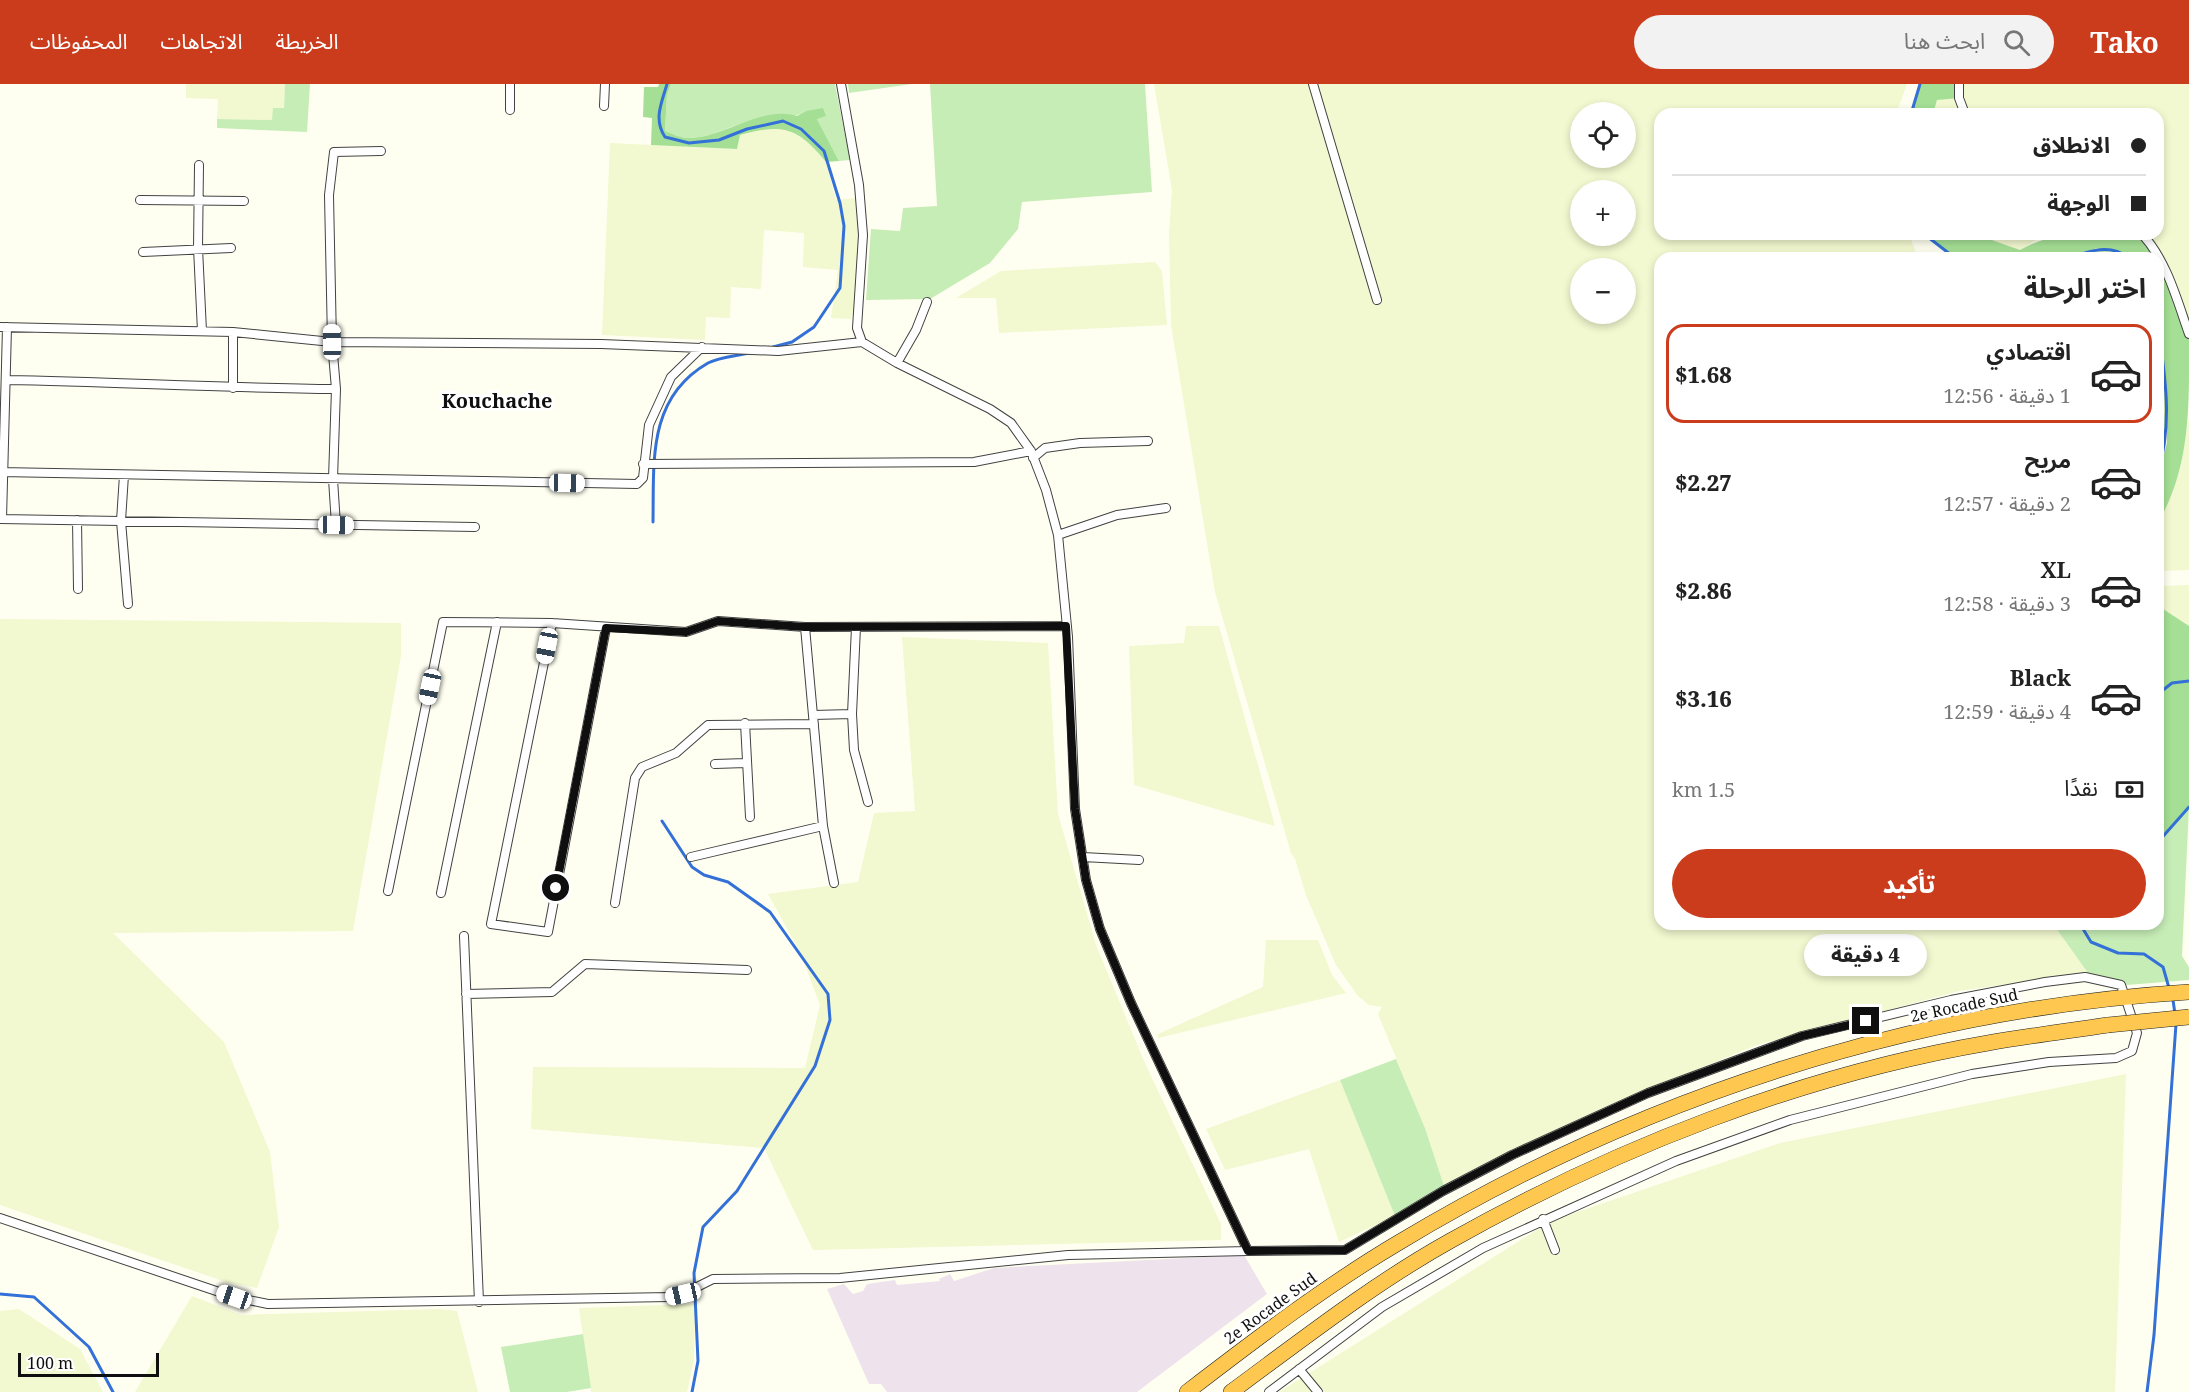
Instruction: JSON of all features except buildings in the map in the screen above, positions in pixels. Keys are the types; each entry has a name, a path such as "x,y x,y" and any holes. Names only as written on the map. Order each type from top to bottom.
{"highway":[{"name":"2e Rocade Sud","path":"1187,1392 1330,1286 1399,1242 1485,1194 1560,1156 1660,1112 1733,1084 1926,1030 1996,1014 2131,996 2189,992"},
{"path":"1232,1392 1392,1276 1440,1247 1520,1204 1635,1151 1760,1103 1836,1079 1987,1043 2108,1025 2189,1017"}],"street":[{"path":"510,84 510,110"},
{"path":"604,106 605,84"},
{"path":"841,84 859,185 863,235 857,328 862,342"},
{"path":"1312,84 1377,300"},
{"path":"1959,84 1959,98 1963,108"},
{"path":"336,525 333,478 336,389 332,342 330,195 334,152 381,151"},
{"path":"199,165 198,248 202,331"},
{"path":"140,200 244,201"},
{"path":"143,252 231,248"},
{"path":"2164,269 2189,334"},
{"path":"897,363 916,330 927,302"},
{"path":"475,527 1,519 7,380 3,327 233,332 332,342 702,347 778,351 862,342 897,363 990,409 1011,423 1032,454 1058,535 1066,626 1075,809 1083,857 1100,929 1131,1003 1248,1251"},
{"path":"233,332 233,388"},
{"path":"2,472 637,484 643,478 649,425 671,377 702,347"},
{"path":"7,380 138,382 233,388 336,389"},
{"path":"643,464 974,462 1032,454 1045,448 1080,443 1148,441"},
{"path":"124,475 121,521 128,604"},
{"path":"1058,535 1100,523 1117,515 1166,508"},
{"path":"77,520 78,589"},
{"path":"388,891 443,622 552,623 686,632 718,621 805,627 1066,626"},
{"path":"441,893 497,622"},
{"path":"552,623 491,924 548,932 606,628"},
{"path":"805,627 823,826 834,883"},
{"path":"856,627 852,714 854,750 868,802"},
{"path":"615,903 638,772 642,767 675,753 708,725 813,720 852,714"},
{"path":"745,723 750,817"},
{"path":"715,764 746,763"},
{"path":"691,857 823,826"},
{"path":"1083,857 1139,860"},
{"path":"464,936 478,1302"},
{"path":"466,994 552,992 585,964 747,970"},
{"path":"0,1218 234,1297 268,1304 670,1297 683,1294 713,1279 860,1277 1068,1255 1345,1250 1443,1191 1512,1155 1648,1093 1802,1036 1951,1000 2085,976 2121,985 2131,996 2137,1033 2132,1051 2116,1058 2049,1062 1972,1074 1790,1120 1676,1161 1483,1248 1382,1307 1269,1392"},
{"path":"1544,1219 1555,1250"},
{"path":"1299,1369 1318,1392"}],"shaded area":[{"path":"1244,1255 1267,1294 1137,1392 887,1392 881,1384 869,1384 827,1289 844,1284 853,1294 863,1291 867,1284 895,1280 897,1285 940,1281 939,1279 950,1274 954,1281 994,1268"}],"green space":[{"path":"186,84 285,84 284,108 272,120 217,119 218,99 186,98"},
{"path":"285,84 310,84 307,132 217,128 217,119 272,120 273,108 284,108"},
{"path":"659,84 671,84 667,95 665,131 685,138 702,137 756,118 783,114 797,116 806,111 823,108 826,116 817,119 839,161 826,162 798,135 779,129 740,135 737,149 651,145 652,118 643,117 644,87 658,87"},
{"path":"671,84 835,84 850,160 839,161 817,119 806,111 790,117 742,123 698,137 685,138 665,132 667,95"},
{"path":"848,84 912,84 849,93"},
{"path":"930,84 1145,84 1152,192 1022,202 1018,229 990,263 930,299 866,300 871,229 900,231 903,208 937,206"},
{"path":"1154,84 1907,84 1898,108 1654,108 1654,240 1911,240 1916,252 1654,252 1654,930 2057,930 2088,973 1959,991 1757,1045 1615,1103 1444,1186 1425,1128 1378,1014 1382,1007 1369,1005 1358,996 1336,965 1291,853 1215,592 1171,325 1169,233 1172,190"},
{"path":"1920,84 1959,84 1959,98 1937,100 1935,108 1913,108"},
{"path":"1959,84 2189,84 2189,334 2172,284 2164,271 2164,252 2153,252 2146,240 2164,240 2164,108 1935,108 1937,100"},
{"path":"767,127 790,131 809,142 826,162 836,200 856,198 860,235 856,301 851,319 831,318 838,270 803,267 804,233 764,230 761,289 731,287 730,318 706,317 705,340 602,335 610,143 737,149 740,135"},
{"path":"1932,240 1992,240 2020,250 2043,240 2147,240 2156,252 2113,252 2097,248 2087,252 1947,252"},
{"path":"1992,240 2036,240 2020,250"},
{"path":"2097,248 2113,252 2087,252"},
{"path":"1155,262 1162,271 1167,325 999,333 996,298 956,298 1001,271"},
{"path":"2164,265 2182,307 2189,333 2189,389 2184,447 2175,485 2164,511 2167,400 2164,375"},
{"path":"2164,373 2167,417 2164,448"},
{"path":"2189,417 2189,570 2164,571 2164,509 2180,470"},
{"path":"2189,585 2189,626 2164,610 2164,586"},
{"path":"2164,610 2189,626 2189,807 2164,836"},
{"path":"0,619 401,623 401,656 353,931 113,933 224,1042 270,1152 279,1227 257,1288 226,1282 0,1205"},
{"path":"1186,626 1219,626 1275,826 1134,785 1129,646 1184,643"},
{"path":"902,637 1048,643 1058,814 1096,945 1144,1061 1221,1224 1221,1240 813,1250 764,1148 531,1129 533,1067 805,1068 820,1005 800,952 768,894 858,882 874,813 915,811"},
{"path":"2189,807 2182,956 2189,967 2189,980 2127,985 2088,973 2057,930 2164,930 2164,836"},
{"path":"1266,940 1318,940 1332,975 1346,993 1158,1038 1158,1034 1263,987"},
{"path":"1396,1059 1425,1128 1444,1186 1395,1216 1340,1080"},
{"path":"2126,1074 2115,1392 1279,1392 1551,1221 1780,1143"},
{"path":"1340,1080 1395,1216 1339,1242 1309,1149 1225,1170 1206,1129"},
{"path":"192,1296 241,1315 437,1309 457,1311 478,1392 135,1392"},
{"path":"695,1304 694,1360 687,1392 591,1392 579,1308"},
{"path":"19,1309 80,1349 103,1392 0,1392 0,1311"},
{"path":"583,1334 591,1388 567,1392 510,1392 501,1347"}],"waterway":[{"path":"667,84 659,117 661,130 665,137 689,143 719,140 747,129 783,121 801,129 824,151 840,203 844,226 840,288 814,327 792,342 773,347"},
{"path":"1913,108 1920,84"},
{"path":"1932,240 1947,252"},
{"path":"2088,252 2100,250 2118,252"},
{"path":"653,522 653,477 658,433 664,413 674,394 688,377 708,363 749,353"},
{"path":"2164,373 2166,399 2164,444"},
{"path":"2164,689 2172,683 2189,681"},
{"path":"2164,835 2189,807"},
{"path":"662,821 692,867 704,875 728,882 770,912 828,994 830,1020 815,1066 737,1191 703,1227 694,1273 698,1361 692,1392"},
{"path":"2084,930 2091,942 2118,953 2144,954 2163,967 2169,988"},
{"path":"2173,1000 2175,1014"},
{"path":"2147,1392 2154,1335 2176,1024"},
{"path":"0,1294 34,1297 89,1347 113,1392"}],"district":[{"name":"Kouchache","path":"497,400"}],"route":[{"path":"556,888 606,628 686,632 718,621 805,627 1066,626 1075,809 1086,880 1100,929 1131,1003 1248,1251 1345,1250 1443,1191 1512,1155 1648,1093 1802,1036 1866,1021"}]}
